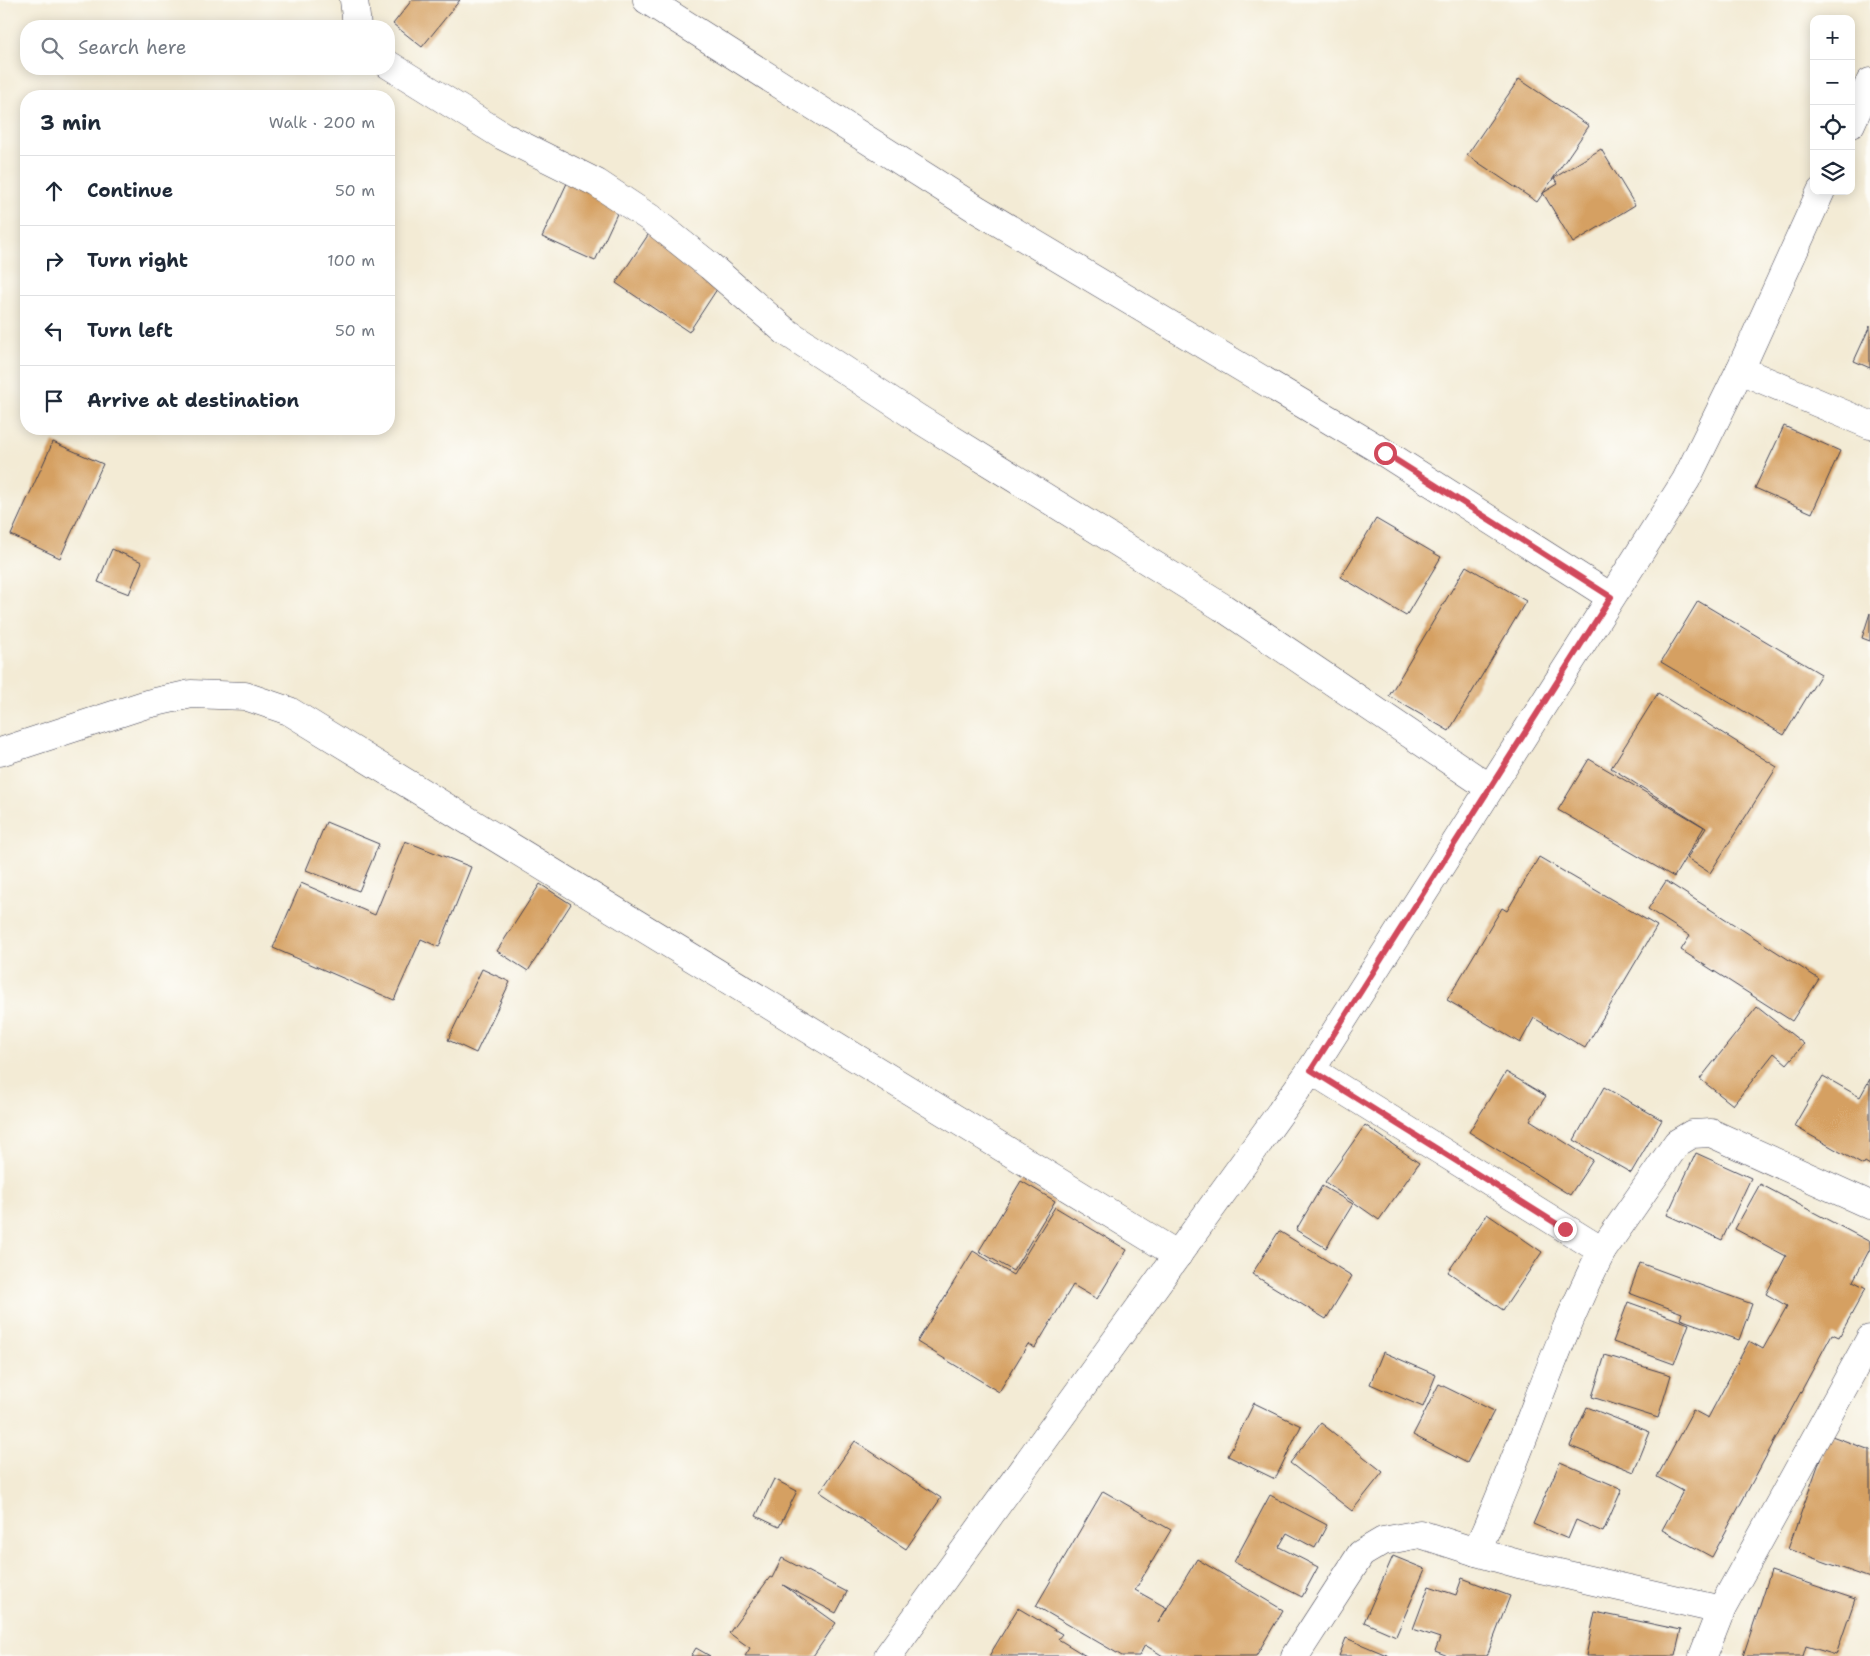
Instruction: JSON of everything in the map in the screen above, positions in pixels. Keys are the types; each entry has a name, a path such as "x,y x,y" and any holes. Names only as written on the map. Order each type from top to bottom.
{"street":[{"path":"354,0 356,20"},
{"path":"647,0 978,210 1385,453 1611,597"},
{"path":"395,69 503,136 597,183 650,218 710,266 785,331 919,419 1222,607 1490,788"},
{"path":"1855,115 1870,82"},
{"path":"888,1656 1311,1070 1686,480 1740,370 1819,195"},
{"path":"1740,370 1870,425"},
{"path":"0,752 147,704 191,694 245,696 289,711 1178,1255"},
{"path":"1311,1070 1602,1252"},
{"path":"1476,1552 1496,1509 1581,1291 1602,1252 1676,1143 1692,1134 1711,1133 1870,1204"},
{"path":"1703,1656 1721,1610 1870,1339"},
{"path":"1295,1656 1361,1554 1383,1541 1420,1534 1518,1564 1721,1610"}],"building":[{"path":"412,0 460,0 422,47 395,26 395,21"},
{"path":"1519,79 1589,126 1537,202 1467,155"},
{"path":"1601,149 1635,205 1573,243 1543,193 1558,184 1554,178"},
{"path":"568,181 621,205 595,261 542,237"},
{"path":"650,232 723,280 689,332 616,283"},
{"path":"1870,326 1870,368 1854,361"},
{"path":"1784,426 1840,451 1812,513 1755,488"},
{"path":"53,442 103,464 60,558 11,535"},
{"path":"1376,519 1441,557 1406,616 1341,577"},
{"path":"112,549 142,562 129,594 98,582"},
{"path":"1466,566 1526,601 1449,731 1389,696"},
{"path":"1698,601 1821,674 1784,735 1661,662"},
{"path":"1870,613 1870,641 1862,638"},
{"path":"1658,693 1777,767 1710,873 1687,858 1706,828 1611,768"},
{"path":"1589,759 1704,827 1674,877 1558,810"},
{"path":"326,822 379,844 359,891 306,870"},
{"path":"405,841 471,867 439,947 421,939 394,1000 273,948 301,883 375,915"},
{"path":"1539,857 1657,926 1585,1048 1534,1018 1520,1043 1447,1000 1502,908 1507,911"},
{"path":"1666,881 1819,979 1792,1021 1681,950 1690,936 1648,909"},
{"path":"540,884 571,904 528,971 497,951"},
{"path":"482,969 510,982 476,1053 448,1040"},
{"path":"1757,1007 1804,1044 1787,1064 1774,1053 1733,1105 1700,1079"},
{"path":"1506,1072 1546,1096 1530,1120 1593,1160 1570,1195 1469,1132"},
{"path":"1823,1076 1860,1097 1870,1079 1870,1165 1865,1162 1863,1165 1794,1126"},
{"path":"1604,1087 1662,1120 1631,1173 1574,1140"},
{"path":"1365,1125 1419,1163 1379,1220 1325,1182"},
{"path":"1696,1153 1751,1178 1722,1240 1667,1215"},
{"path":"1021,1181 1055,1201 1013,1271 979,1251"},
{"path":"1760,1184 1870,1242 1870,1249 1853,1281 1866,1288 1839,1337 1832,1334 1712,1557 1662,1530 1683,1491 1657,1477 1693,1410 1708,1418 1749,1341 1763,1349 1787,1306 1766,1294 1786,1256 1735,1229"},
{"path":"1322,1186 1353,1204 1326,1248 1296,1230"},
{"path":"1055,1207 1127,1250 1097,1299 1073,1285 1035,1348 1028,1344 999,1392 917,1342 973,1251 1013,1275"},
{"path":"1487,1214 1542,1252 1503,1310 1448,1272"},
{"path":"1279,1231 1352,1276 1326,1319 1252,1274"},
{"path":"1640,1263 1752,1304 1739,1340 1680,1319 1682,1313 1629,1293"},
{"path":"1628,1302 1689,1324 1674,1364 1613,1342"},
{"path":"1383,1352 1436,1375 1423,1407 1370,1384"},
{"path":"1605,1355 1671,1375 1658,1418 1592,1397"},
{"path":"1439,1384 1494,1411 1467,1463 1413,1435"},
{"path":"1254,1403 1301,1426 1275,1479 1228,1456"},
{"path":"1587,1407 1650,1432 1634,1472 1570,1446"},
{"path":"1321,1423 1383,1472 1352,1511 1290,1463"},
{"path":"1829,1435 1870,1450 1870,1578 1788,1549"},
{"path":"855,1441 941,1498 906,1549 820,1492"},
{"path":"1560,1462 1622,1489 1603,1532 1576,1520 1568,1539 1533,1524"},
{"path":"774,1479 797,1491 779,1527 756,1516"},
{"path":"1103,1491 1171,1530 1135,1590 1167,1608 1158,1623 1197,1559 1283,1610 1256,1656 1163,1656 1145,1645 1139,1656 1122,1656 1036,1606"},
{"path":"1270,1495 1327,1525 1315,1548 1287,1533 1279,1547 1318,1567 1302,1597 1234,1562"},
{"path":"1393,1556 1425,1569 1396,1636 1364,1622"},
{"path":"782,1558 847,1592 836,1613 783,1585 836,1623 813,1656 745,1656 750,1648 729,1633 770,1577 772,1578"},
{"path":"1771,1571 1855,1599 1836,1655 1806,1646 1803,1656 1743,1656"},
{"path":"1462,1578 1510,1596 1487,1656 1448,1656 1435,1651 1440,1638 1413,1629 1429,1586 1456,1595"},
{"path":"1018,1608 1062,1634 1058,1639 1086,1656 989,1656"},
{"path":"1595,1612 1681,1630 1675,1656 1586,1656"},
{"path":"1346,1638 1389,1656 1339,1656"},
{"path":"696,1648 710,1656 691,1656"}],"route":[{"path":"1385,453 1611,597 1311,1070 1565,1229"}]}
